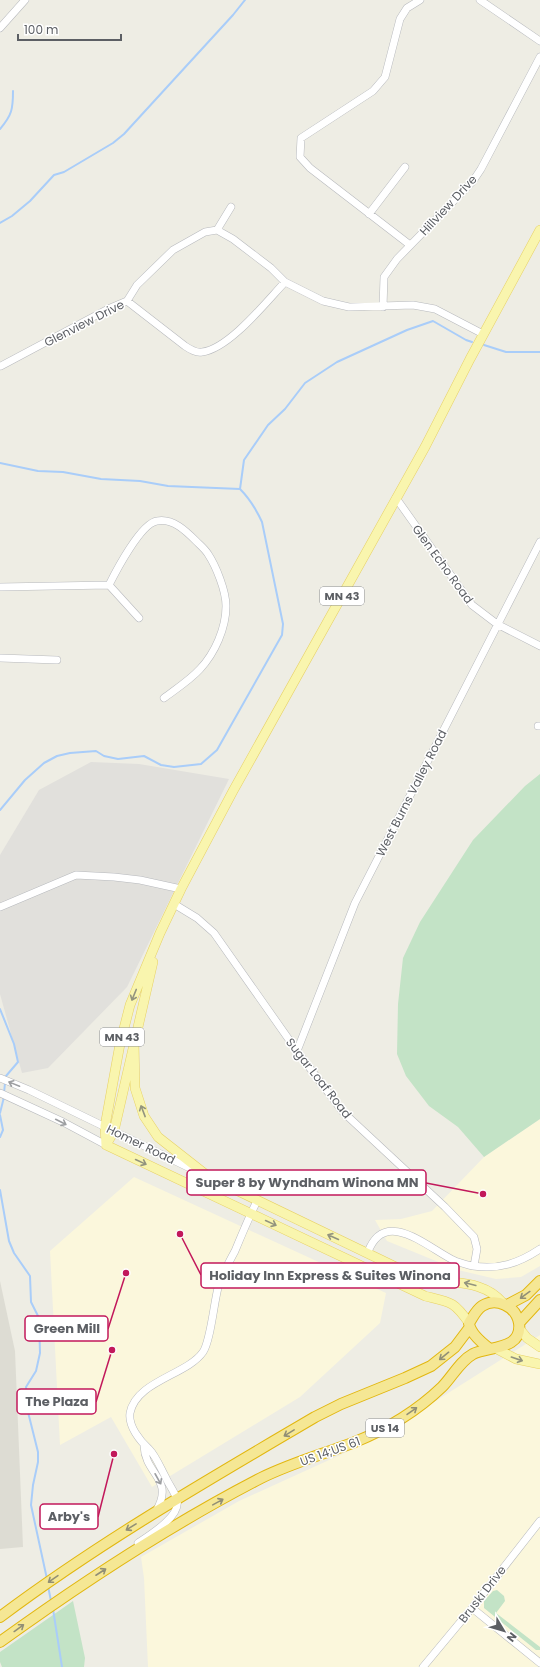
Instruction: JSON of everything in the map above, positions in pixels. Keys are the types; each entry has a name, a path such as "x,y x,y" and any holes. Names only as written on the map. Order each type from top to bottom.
{"highway":[{"path":"0,1616 74,1564 155,1512 315,1417 341,1404 431,1366 455,1347 481,1306 494,1303 505,1304 526,1295 540,1281"},
{"name":"US 14;US 61","path":"124,1558 262,1478 302,1460 356,1442 390,1426 434,1394 474,1353 508,1344 514,1339 519,1325 540,1300"},
{"path":"505,1304 514,1312 519,1325"},
{"path":"469,1325 481,1342 493,1349"},
{"name":"US 14","path":"0,1642 38,1614 124,1558"}],"main road":[{"name":"MN 43","path":"106,1145 105,1126 120,1044 130,1005 160,933 181,889 425,447 483,334 540,230"},
{"name":"MN 43","path":"106,1145 114,1131 160,933"},
{"name":"MN 43","path":"134,1041 135,1088 144,1116 158,1138 209,1177"},
{"name":"Homer Road","path":"106,1145 425,1296 455,1305 465,1315 469,1325"},
{"name":"Homer Road","path":"209,1177 257,1201 368,1252"},
{"name":"MN 43","path":"368,1252 398,1268 421,1277 472,1284 496,1296 505,1304"},
{"path":"519,1325 527,1338 540,1347"},
{"path":"493,1349 516,1359 540,1364"}],"street":[{"path":"0,28 25,0"},
{"path":"410,245 310,168 300,157 301,138 373,91 385,77 400,19 408,8 420,0"},
{"path":"480,0 540,41"},
{"name":"Hillview Drive","path":"383,307 384,277 397,259 473,180 481,169 540,57"},
{"path":"369,214 405,167"},
{"path":"231,207 217,230 233,239 271,268 285,282 323,301 335,305 350,307 413,305 436,309 483,334"},
{"name":"Glenview Drive","path":"0,366 108,309 127,301 137,285 173,250 206,232 217,230"},
{"path":"127,301 185,346 194,352 202,352 224,344 258,312 285,282"},
{"name":"Glen Echo Road","path":"396,498 472,605 497,624 540,646"},
{"path":"109,585 122,560 145,528 156,520 170,521 186,530 208,554 220,579 226,605 222,626 214,649 200,670 164,698"},
{"name":"West Burns Valley Road","path":"297,1051 355,903 540,542"},
{"path":"0,587 109,585 138,618"},
{"path":"0,658 57,660"},
{"path":"0,907 76,875 140,880 181,889"},
{"name":"Sugar Loaf Road","path":"174,904 197,918 214,933 297,1051 343,1112 474,1237 477,1249 474,1266"},
{"name":"Homer Road","path":"0,1078 29,1090 209,1177"},
{"name":"Homer Road","path":"0,1093 106,1145"},
{"path":"155,1512 161,1502 163,1489 146,1458 144,1446 131,1422 131,1409 138,1398 148,1388 191,1362 204,1351 220,1283 257,1201"},
{"path":"368,1252 372,1243 378,1236 386,1232 395,1231 414,1238 456,1261 474,1266 490,1267 510,1265 540,1249"},
{"path":"124,1558 132,1548 170,1518 175,1510 177,1499 158,1462 144,1446"},
{"name":"Bruski Drive","path":"423,1667 472,1608 540,1521"},
{"path":"472,1608 540,1663"}],"shaded area":[{"path":"91,762 139,764 229,779 127,987 48,1068 22,1073 0,994 0,855 39,790"},
{"path":"540,1119 540,1266 521,1277 496,1279 458,1270 387,1241 375,1220 401,1219 432,1211 484,1157"},
{"path":"134,1177 386,1293 380,1323 300,1397 152,1487 111,1417 60,1445 50,1251"},
{"path":"0,1281 15,1351 23,1547 0,1549"},
{"path":"540,1335 540,1667 148,1667 144,1578 141,1557 239,1501 362,1445 407,1419"}],"green space":[{"path":"540,774 540,1119 484,1157 458,1127 429,1106 406,1076 397,1054 398,1004 403,958 420,922 473,840 525,786"},
{"path":"497,1590 504,1596 505,1601 496,1613 540,1647 540,1650 536,1650 484,1608 484,1601 493,1591"},
{"path":"73,1601 85,1658 84,1667 2,1667 0,1662 0,1652"}],"waterway":[{"path":"0,223 12,216 30,201 54,175 64,172 113,143 124,134 245,0"},
{"path":"0,129 11,112 13,91"},
{"path":"240,489 244,460 268,425 285,409 305,383 337,362 407,330 433,321 472,342"},
{"path":"484,345 506,352 540,352"},
{"path":"0,463 38,471 63,472 101,479 140,481 168,486 240,489 252,504 262,522 283,624 282,635 217,750 201,764 174,767 161,765 144,756 118,759 104,756 96,751 70,753 57,756 44,763 25,780 0,810"},
{"path":"0,1009 14,1044 18,1062 6,1076 6,1079"},
{"path":"4,1093 5,1083"},
{"path":"0,1113 4,1097"},
{"path":"0,1115 3,1130 0,1137"},
{"path":"0,1190 9,1241 14,1253 30,1276 31,1302 39,1318 40,1353 36,1371 26,1387 28,1412 38,1452 38,1462 33,1485 31,1505 47,1579"},
{"path":"48,1586 51,1601"},
{"path":"53,1609 62,1667"}],"place":[{"name":"Super 8 by Wyndham Winona MN","path":"483,1194"},
{"name":"Holiday Inn Express & Suites Winona","path":"180,1234"},
{"name":"Green Mill","path":"126,1273"},
{"name":"The Plaza","path":"112,1350"},
{"name":"Arby's","path":"114,1454"}]}
